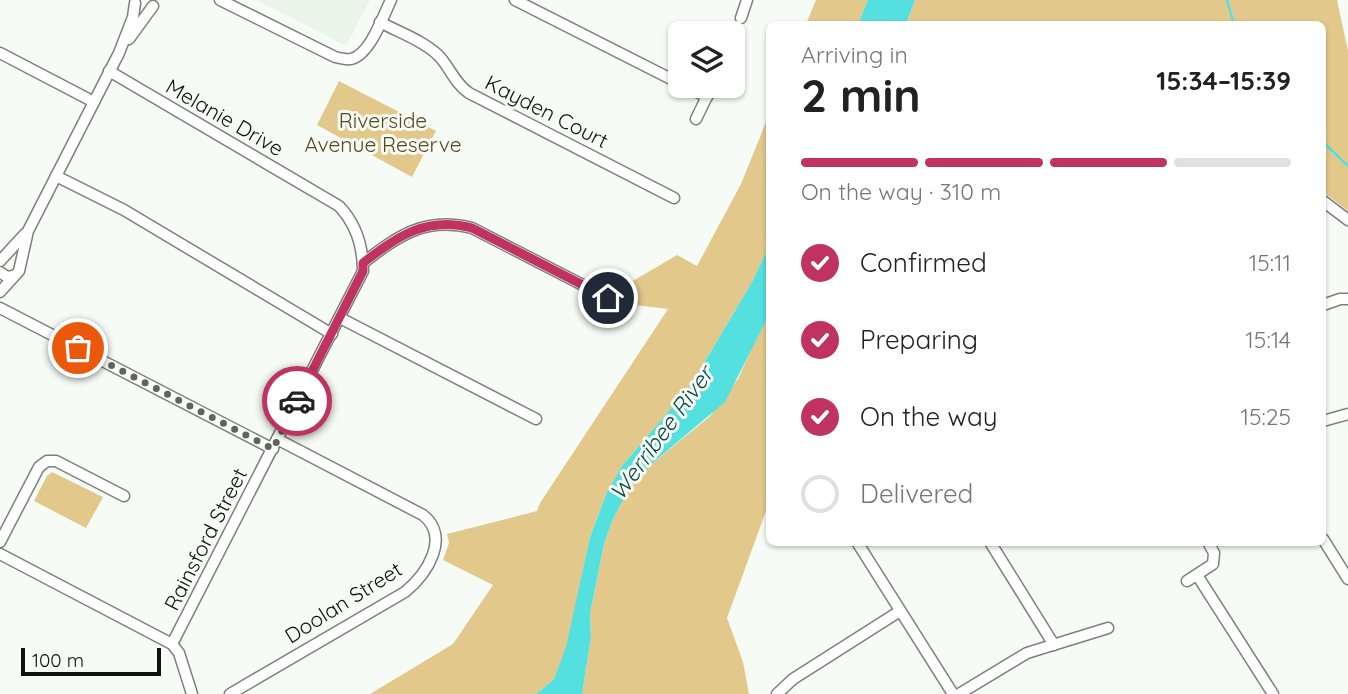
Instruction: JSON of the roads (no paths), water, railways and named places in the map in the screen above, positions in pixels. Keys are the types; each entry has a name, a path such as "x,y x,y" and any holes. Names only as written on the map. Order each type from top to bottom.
{"street":[{"path":"220,0 335,57 351,60 363,53 370,44 391,0"},
{"path":"515,0 668,77"},
{"path":"741,19 747,0"},
{"path":"133,1 142,8 155,2"},
{"path":"0,292 19,271 27,231 119,52 132,17 133,1"},
{"path":"119,52 155,2"},
{"name":"Kayden Court","path":"380,22 434,51 457,82 469,93 674,198"},
{"path":"0,53 94,102"},
{"name":"Melanie Drive","path":"110,71 339,206 349,216 355,228 363,263"},
{"path":"696,120 707,98"},
{"path":"56,176 124,210 332,334"},
{"path":"1326,203 1348,220"},
{"path":"363,263 402,236 426,226 451,223 472,228 608,298"},
{"path":"2,258 27,231"},
{"path":"2,258 12,256 19,263"},
{"name":"Rainsford Street","path":"172,643 332,334 363,271 363,263"},
{"path":"0,272 7,277 13,276"},
{"path":"1326,304 1348,299"},
{"path":"0,308 275,444"},
{"path":"340,318 536,419"},
{"path":"1326,420 1348,414"},
{"name":"Doolan Street","path":"230,694 405,592 417,580 436,545 433,527 423,514 275,444"},
{"path":"0,542 40,467 47,461 56,461 124,496"},
{"path":"1326,544 1348,579"},
{"path":"859,546 953,694"},
{"path":"992,546 1054,645"},
{"path":"1188,581 1213,564 1215,559 1210,546"},
{"path":"0,554 172,643 179,653 192,694"},
{"path":"1197,575 1273,694"},
{"path":"776,694 793,679 900,611"},
{"path":"959,694 1027,653 1108,628"}],"water":[{"path":"868,0 915,0 907,21 859,21"},
{"name":"Werribee River","path":"766,252 766,321 725,402 649,466 630,487 613,519 604,544 590,614 591,637 582,694 536,694 554,679 566,647 590,537 607,492 622,466 691,385 752,282"}],"waterway":[{"path":"1227,0 1233,21"},
{"path":"1326,145 1348,166"}],"park label":[{"name":"Riverside Avenue Reserve","path":"383,132"}]}
